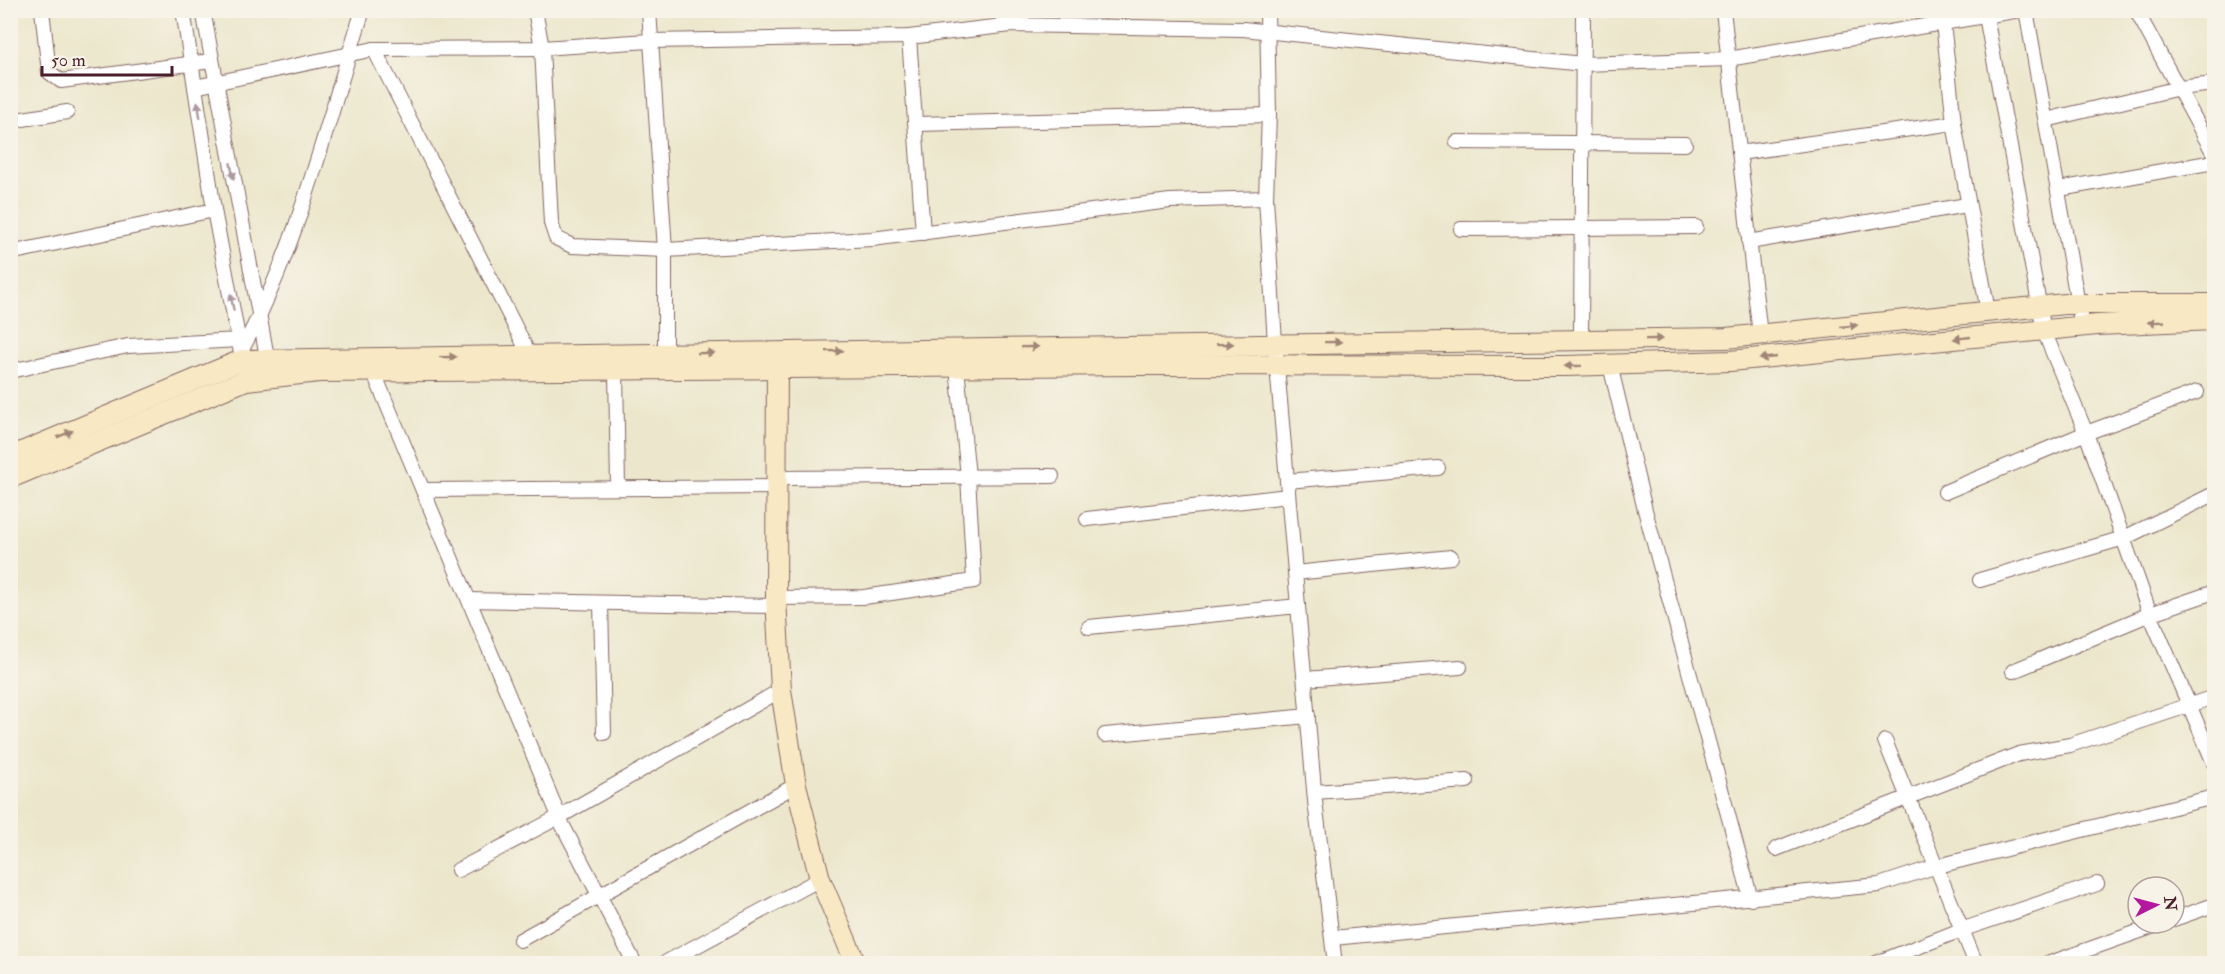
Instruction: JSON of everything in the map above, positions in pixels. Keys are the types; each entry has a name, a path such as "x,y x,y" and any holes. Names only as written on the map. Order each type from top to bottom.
{"street":[{"path":"42,10 49,72 61,81 211,61"},
{"path":"183,10 214,210 246,380"},
{"path":"203,10 269,368"},
{"path":"10,457 241,350 259,318 306,194 363,10"},
{"path":"535,10 542,48 551,223 556,238 572,246 665,250 872,239 1170,201 1266,198"},
{"path":"649,10 649,41 665,250 665,362"},
{"path":"1007,10 1011,25"},
{"path":"1267,10 1269,115 1266,198 1275,343 1315,792 1335,963"},
{"path":"1581,340 1583,10"},
{"path":"1723,10 1760,335"},
{"path":"195,87 374,49 542,48 649,41 909,37 1011,25 1267,32 1583,64 1728,59 2020,10"},
{"path":"2026,10 2082,327"},
{"path":"2136,10 2214,154"},
{"path":"1986,16 2044,331 2086,433 2150,614 2190,702 2214,763"},
{"path":"1943,23 1954,123 1988,312"},
{"path":"909,37 923,233"},
{"path":"374,49 530,356"},
{"path":"2046,120 2179,88 2214,84"},
{"path":"10,121 67,112"},
{"path":"917,124 1269,115"},
{"path":"1739,153 1954,123"},
{"path":"1457,142 1685,144"},
{"path":"2059,189 2214,162"},
{"path":"1749,242 1967,205"},
{"path":"10,253 214,210"},
{"path":"1461,229 1696,227"},
{"path":"10,478 246,380 269,368 530,356 665,362 1275,343 1726,338 2038,306 2214,304"},
{"path":"777,360 957,368 1610,365 1730,362 2082,327 2214,320"},
{"path":"10,371 128,346 241,350 269,368"},
{"path":"777,360 776,602 781,690 796,785 820,879 856,963"},
{"path":"370,365 616,371 665,362"},
{"path":"370,365 560,817 635,963"},
{"path":"1610,365 1645,510 1751,899"},
{"path":"469,600 601,603 776,602 864,597 974,581 968,476 957,368"},
{"path":"616,371 618,488"},
{"path":"1945,492 2086,433 2197,392"},
{"path":"1287,481 1438,468"},
{"path":"423,490 618,488 968,476 1052,476"},
{"path":"1980,580 2124,538 2214,494"},
{"path":"1088,519 1288,496"},
{"path":"1295,573 1451,557"},
{"path":"2013,671 2150,614 2214,592"},
{"path":"601,603 603,733"},
{"path":"1089,627 1298,606"},
{"path":"1305,680 1460,667"},
{"path":"458,870 560,817 781,690"},
{"path":"1776,849 2019,754 2070,745 2190,702 2214,697"},
{"path":"1105,735 1308,716"},
{"path":"1885,741 1909,797 1934,867 1976,963"},
{"path":"1315,792 1467,781"},
{"path":"520,940 796,785"},
{"path":"1333,938 1879,885 1934,867 2214,797"},
{"path":"663,963 820,879"},
{"path":"1874,963 1961,930 2097,884"},
{"path":"2186,915 2214,905"},
{"path":"2047,963 2128,935"}]}
